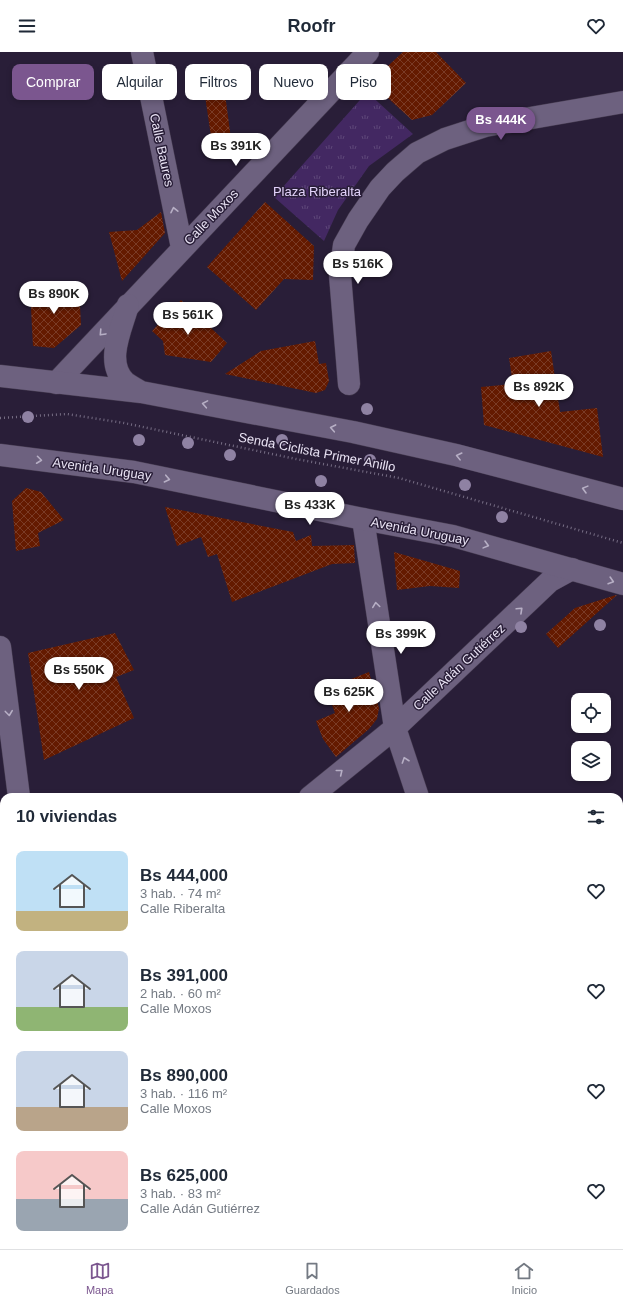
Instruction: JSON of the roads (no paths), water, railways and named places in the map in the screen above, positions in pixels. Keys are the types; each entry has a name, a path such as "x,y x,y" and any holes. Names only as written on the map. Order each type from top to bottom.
{"street":[{"name":"Calle Baures","path":"142,52 182,248"},
{"name":"Calle Moxos","path":"56,383 368,52"},
{"path":"349,384 340,275 344,246 358,220 380,188 394,172 416,153 445,139 485,126 623,102"},
{"path":"128,305 118,341 115,362 117,369 125,382 141,392"},
{"path":"0,376 141,392 353,432 456,455 623,499"},
{"name":"Avenida Uruguay","path":"0,455 134,472 452,536 623,584"},
{"path":"363,519 394,728 417,793"},
{"name":"Calle Adán Gutiérrez","path":"315,793 394,728 550,581 572,569"},
{"path":"0,647 18,793"}],"park label":[{"name":"Plaza Riberalta","path":"317,191"}]}
